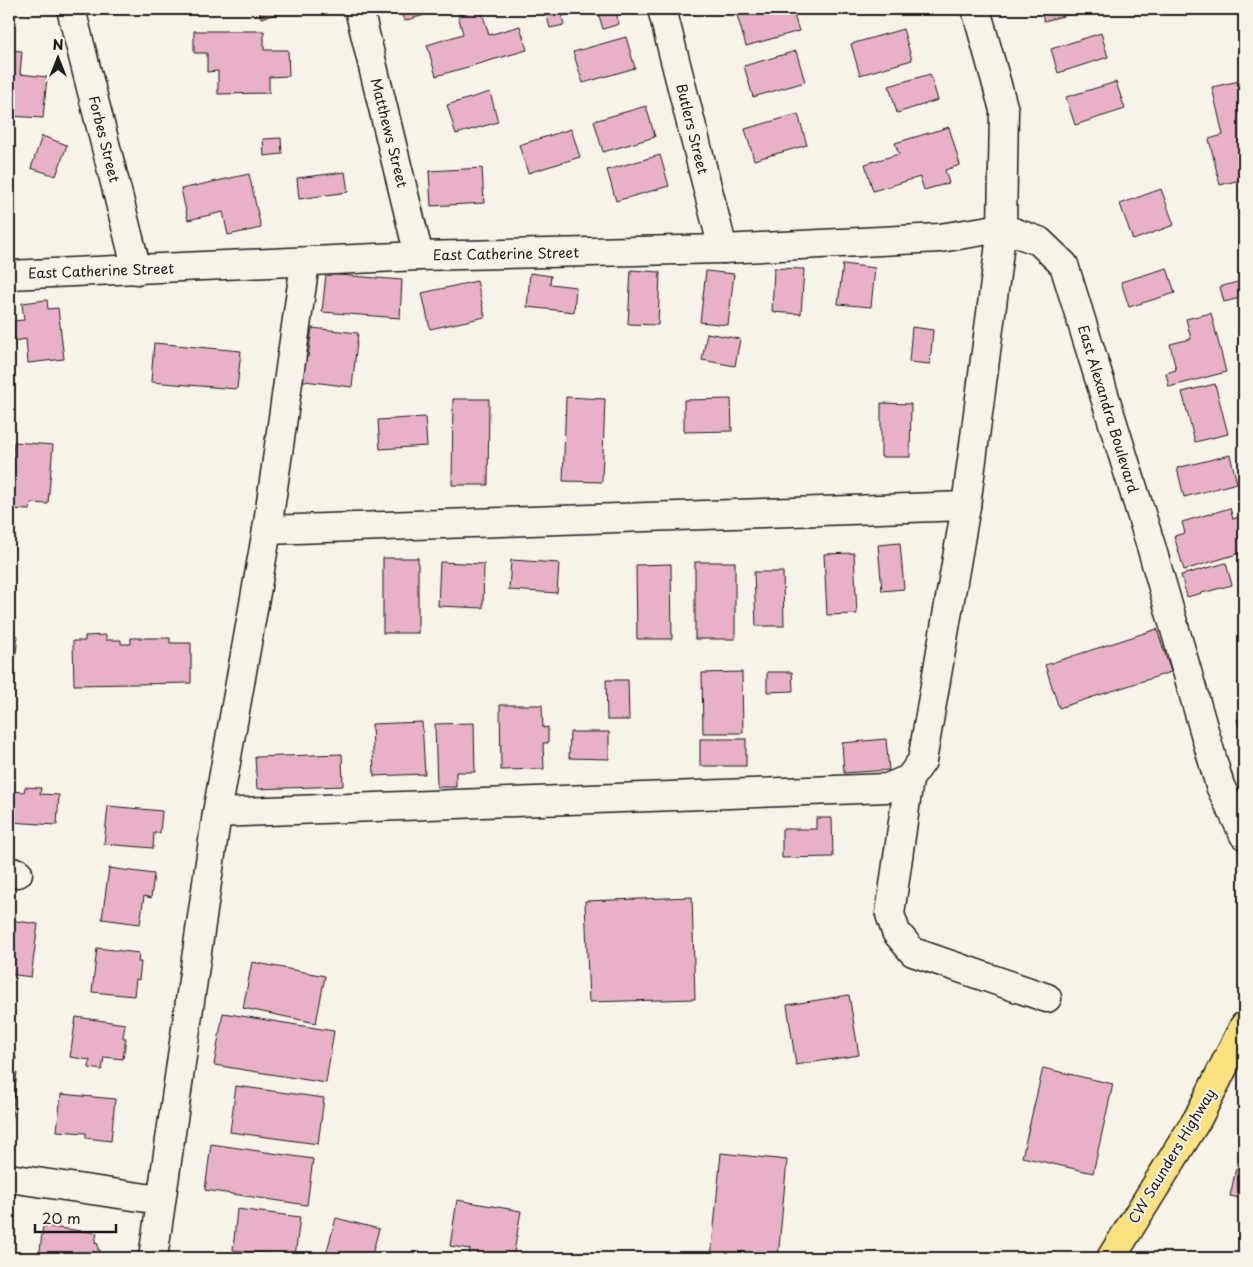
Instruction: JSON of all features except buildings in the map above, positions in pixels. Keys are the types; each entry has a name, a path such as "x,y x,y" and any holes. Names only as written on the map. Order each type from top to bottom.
{"main road":[{"name":"CW Saunders Highway","path":"1111,1258 1198,1118 1244,1026"}],"street":[{"name":"Forbes Street","path":"71,9 137,270"},
{"name":"Matthews Street","path":"359,9 419,256"},
{"name":"Butlers Street","path":"662,9 723,249"},
{"path":"976,9 1004,110 1002,228 966,506 922,761 909,779 890,914 896,932 913,952 1047,998"},
{"name":"East Catherine Street","path":"9,275 305,263 419,256 723,249 940,238 1002,228"},
{"name":"East Alexandra Boulevard","path":"1002,228 1039,241 1064,265 1150,546 1220,786 1244,835"},
{"path":"153,1258 216,813 267,530 305,263"},
{"path":"267,530 966,506"},
{"path":"216,813 887,788 909,779"},
{"path":"9,1178 160,1200"}]}
